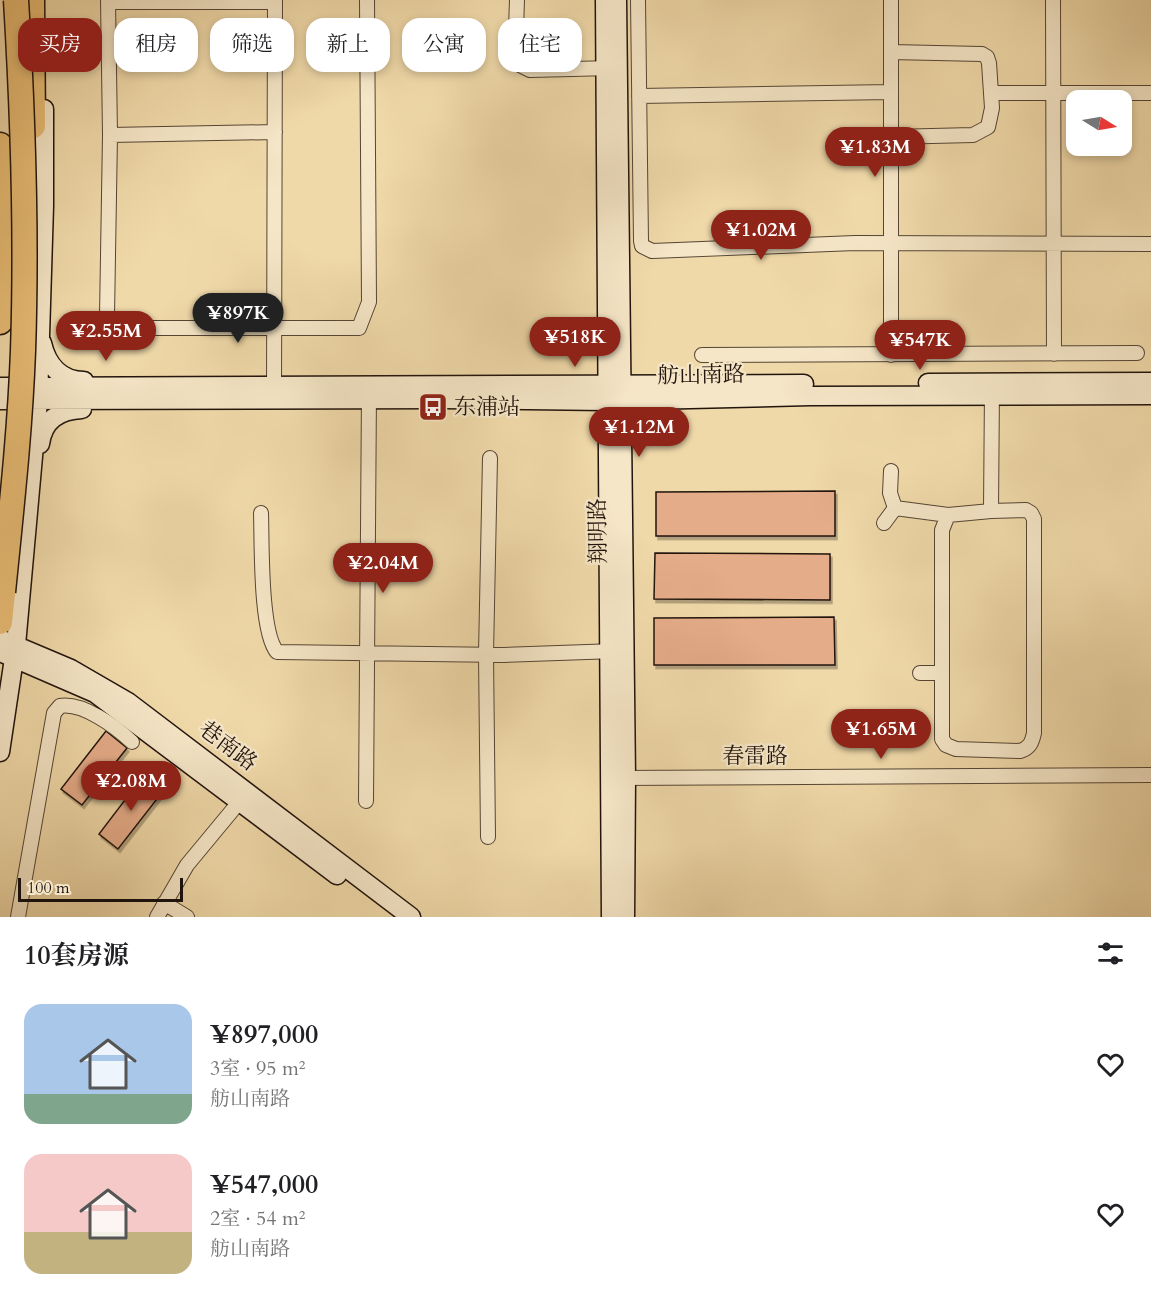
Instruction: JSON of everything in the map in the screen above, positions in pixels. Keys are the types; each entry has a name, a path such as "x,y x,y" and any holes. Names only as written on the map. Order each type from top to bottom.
{"highway":[{"path":"0,322 9,252 20,74 16,0"},
{"path":"9,252 34,215 34,0"},
{"path":"0,145 9,252 23,350 18,438 0,622"}],"street":[{"path":"0,752 8,648 38,394 44,206 44,75 43,31 34,0"},
{"path":"274,393 274,328 275,132 275,1 108,1 110,135 106,316 114,324 127,328 274,328 359,328 369,302 370,266 367,0"},
{"path":"517,0 516,57 520,65 530,70 612,68"},
{"name":"翔明路","path":"605,0 612,68"},
{"name":"翔明路","path":"617,0 612,68 613,394 619,778 625,917"},
{"path":"638,0 642,246 652,250 890,243 1151,244"},
{"path":"891,0 891,355"},
{"path":"1053,0 1054,354"},
{"path":"891,52 982,54 987,57 989,63 992,93 991,119 982,132 973,135 891,137"},
{"path":"639,96 891,92"},
{"path":"992,93 1151,93"},
{"path":"110,135 275,132"},
{"path":"40,329 47,358 63,377 75,381 142,381 175,393"},
{"path":"702,355 1137,353"},
{"name":"舫山南路","path":"0,400 38,394 613,394 992,389 1151,382"},
{"name":"舫山南路","path":"0,387 38,394"},
{"path":"991,511 992,389"},
{"name":"舫山南路","path":"992,389 1151,395"},
{"path":"28,488 38,471 42,430 53,417 69,409 143,406 175,393"},
{"path":"366,801 369,393"},
{"path":"488,837 486,654 490,458"},
{"path":"891,471 890,493 896,508"},
{"path":"896,508 948,515 1026,510 1031,513 1034,519 1034,733 1032,742 1026,749 956,749 946,745 942,739 942,530 948,515"},
{"path":"884,523 896,508"},
{"path":"261,513 266,620 271,644 277,651 486,654 617,651"},
{"name":"巷南路","path":"8,648 71,669 128,702 391,917"},
{"path":"920,673 942,673"},
{"path":"18,917 54,713 60,706 76,708 122,732 132,742"},
{"name":"春雷路","path":"619,778 1151,775"},
{"name":"翔明路","path":"610,917 619,778"},
{"path":"157,917 187,865 244,796"},
{"name":"巷南路","path":"244,796 411,917"},
{"path":"164,903 187,917"}],"building":[{"path":"835,491 835,536 656,536 656,492"},
{"path":"655,553 830,554 830,600 654,599"},
{"path":"834,617 835,665 654,665 654,618"},
{"path":"106,731 127,748 82,805 61,789"},
{"path":"144,775 164,790 118,849 99,834"}],"place":[{"name":"东浦站","path":"433,407"}]}
